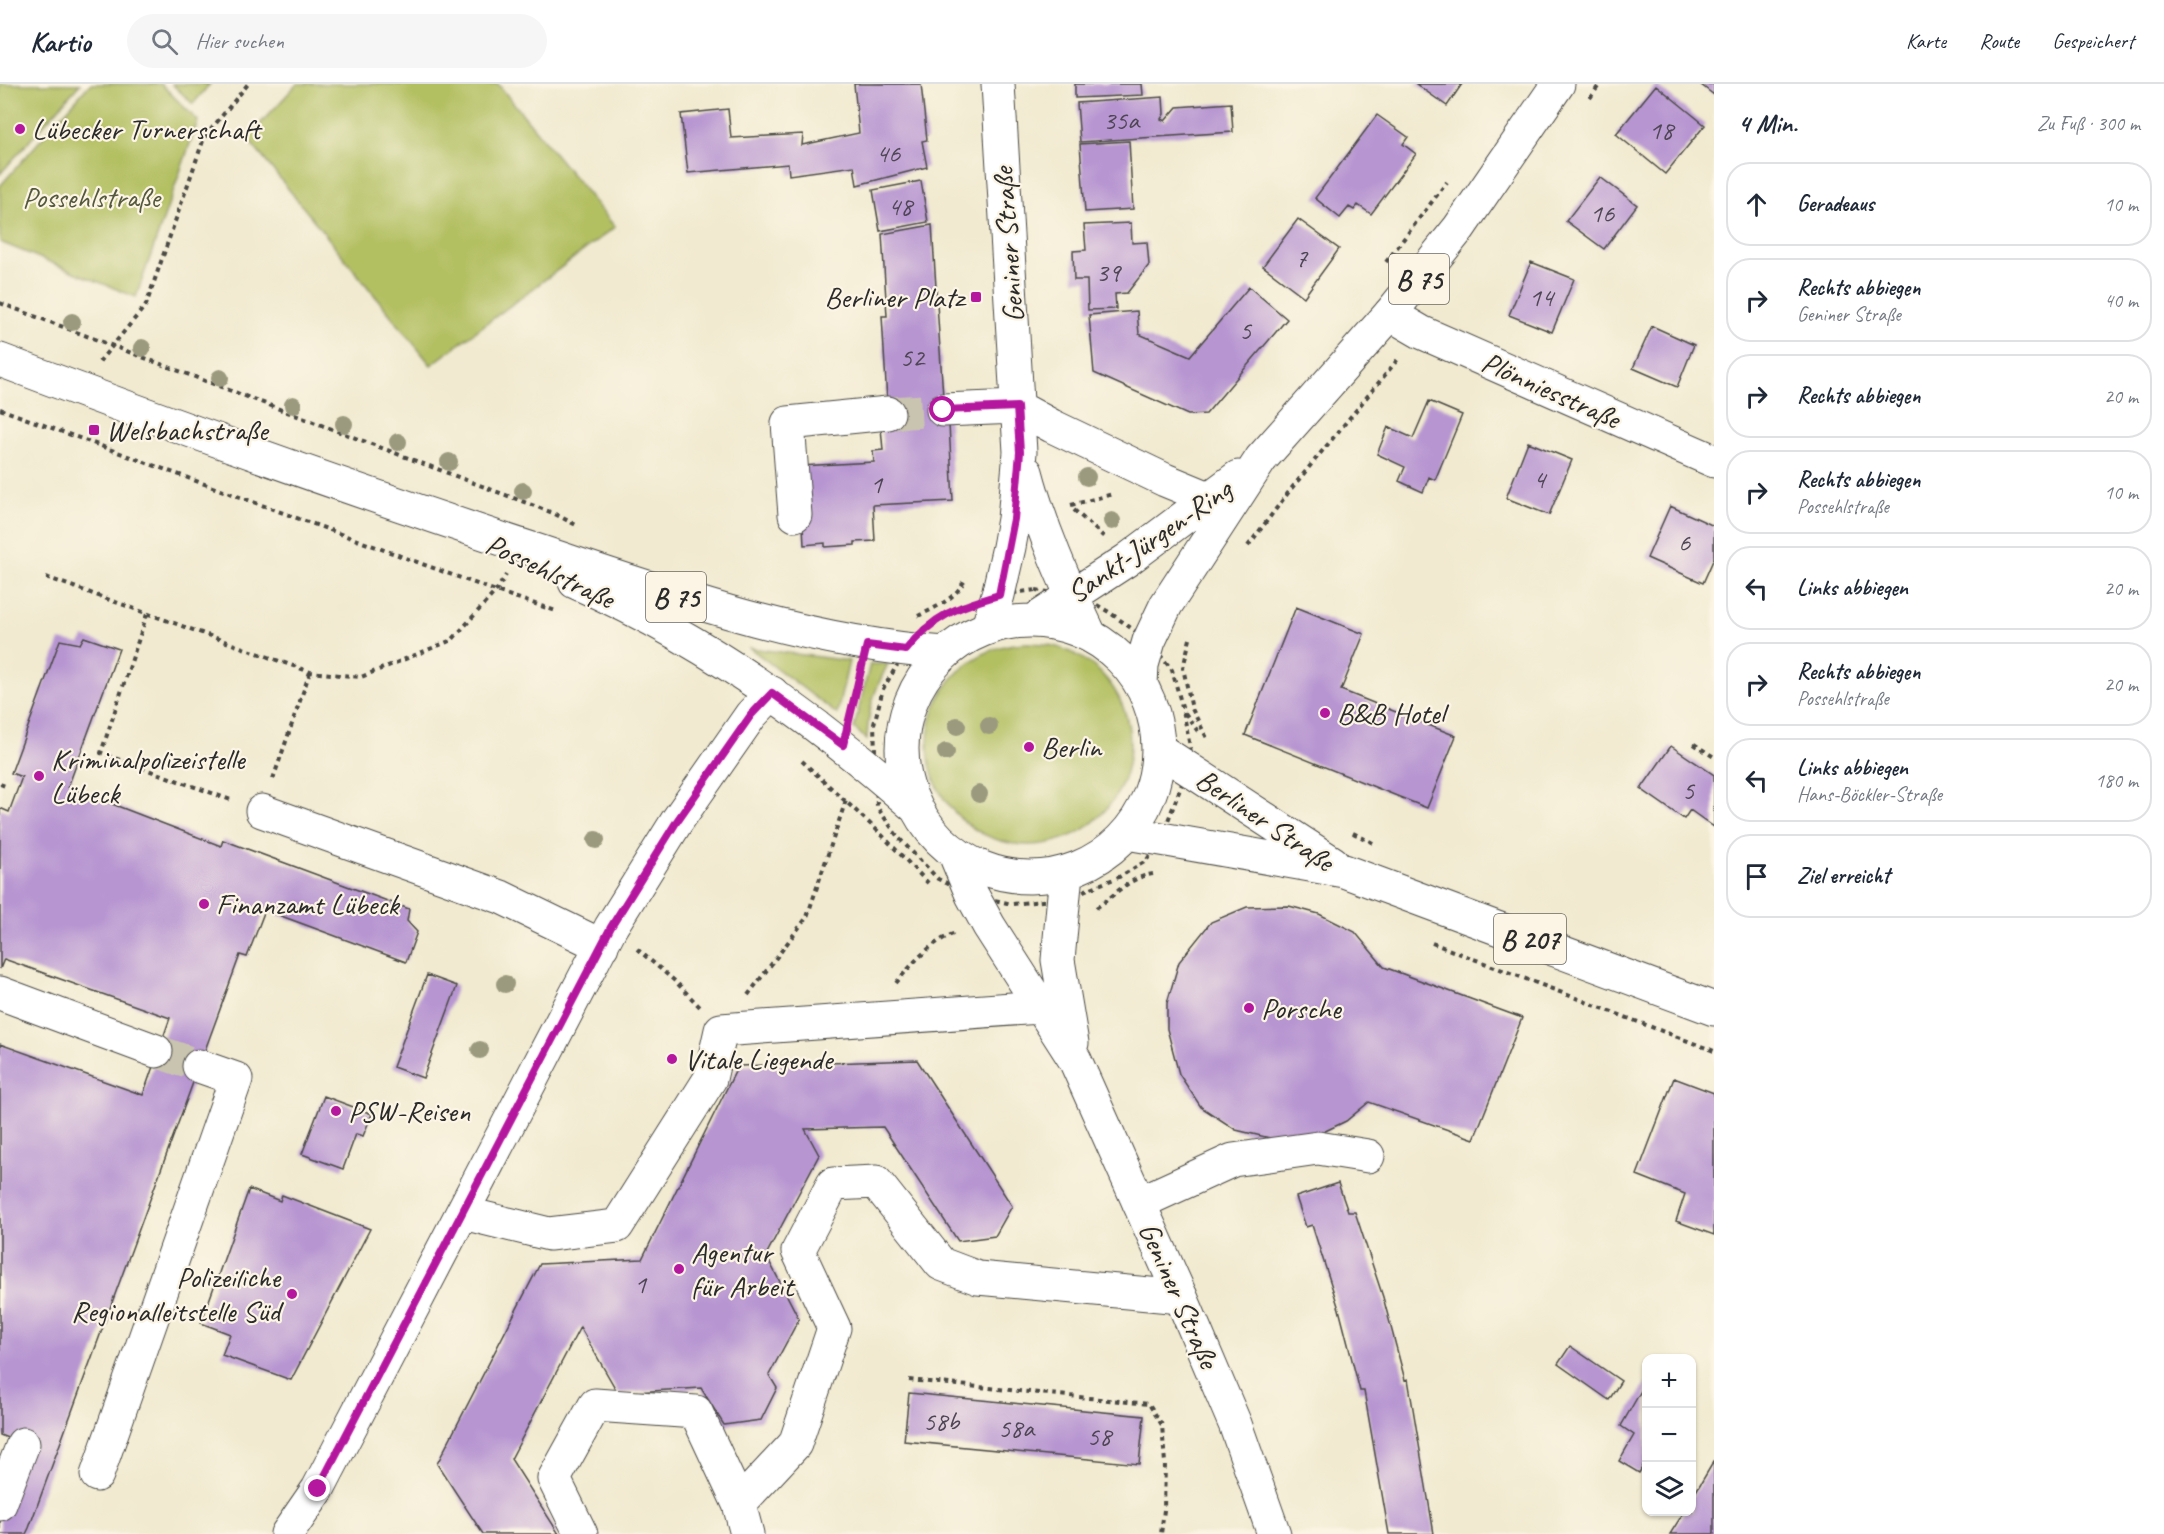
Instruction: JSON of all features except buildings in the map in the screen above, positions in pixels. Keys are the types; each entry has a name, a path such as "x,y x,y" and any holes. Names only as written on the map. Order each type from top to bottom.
{"main road":[{"name":"Geniner Straße","path":"988,627 999,595 1014,519 1020,452 998,84"},
{"name":"Sankt-Jürgen-Ring","path":"1141,685 1142,665 1149,641 1178,584 1261,459 1390,314 1459,228 1558,84"},
{"name":"Plönniesstraße","path":"1390,314 1421,332 1714,461"},
{"name":"Possehlstraße","path":"0,360 415,510 717,610 786,628 867,645 945,653"},
{"path":"943,410 1017,407 1144,470 1211,499"},
{"path":"795,515 788,423 888,413"},
{"name":"Geniner Straße","path":"1020,452 1037,514 1090,635"},
{"name":"Sankt-Jürgen-Ring","path":"1035,620 1127,560 1211,499 1261,459"},
{"name":"Possehlstraße","path":"415,510 583,585 656,621 702,648 772,693 843,745 915,807"},
{"path":"1035,620 1063,625 1090,635 1122,659 1141,685 1154,716 1158,749 1155,779 1144,808 1127,833 1109,850 1088,863 1064,886 989,871 955,854 932,833 915,807 905,781 901,753 903,725 912,698 921,681 945,653 965,638 988,627 1011,621 1035,620"},
{"path":"287,1534 318,1489 607,937 677,821 751,715 772,693"},
{"name":"Berliner Straße","path":"1158,749 1344,870"},
{"path":"262,811 607,937"},
{"name":"Berliner Straße","path":"1127,833 1344,870"},
{"name":"Geniner Straße","path":"955,854 972,895 989,926 1075,1060 1235,1424 1274,1534"},
{"name":"B 207","path":"1344,870 1714,1009"},
{"name":"Geniner Straße","path":"1064,886 1058,960 1075,1060"},
{"path":"0,993 156,1051"},
{"path":"463,1213 549,1234 617,1226 710,1079 721,1030 1040,1006"},
{"path":"97,1475 236,1079 199,1066"},
{"path":"1139,1203 1233,1160 1318,1148 1368,1156"},
{"path":"743,1519 795,1444 834,1328 798,1251 833,1184 876,1182 940,1264 978,1278 1181,1297"},
{"path":"581,1534 554,1479 595,1405 696,1412 743,1519"},
{"path":"0,1504 23,1443"}],"path":[{"path":"78,390 111,345 146,305 204,138 248,84"},
{"path":"1385,262 1448,181"},
{"path":"0,303 553,513 584,529"},
{"path":"0,409 496,591 562,613"},
{"path":"1068,506 1112,544"},
{"path":"46,577 310,672 361,677 452,640 496,591 518,556"},
{"path":"909,617 918,616 942,604 963,585 966,575"},
{"path":"1036,590 1071,596 1092,602 1149,641 1172,670 1191,752 1188,768 1161,839 1146,861 1119,877 1064,886 1012,904 972,895 938,879 898,837 877,807 874,724 883,689 906,650 922,630 961,606 999,595 1036,590"},
{"path":"147,614 101,753 262,811 310,672"},
{"path":"1183,710 1195,729 1213,746 1192,709 1183,668 1191,632"},
{"path":"867,645 843,745 827,783 880,833 937,893"},
{"path":"1694,744 1714,757"},
{"path":"0,784 8,787"},
{"path":"607,937 676,982 721,1030 807,917 846,801"},
{"path":"1342,828 1383,848"},
{"path":"1093,909 1120,887 1142,875 1158,873"},
{"path":"872,1020 888,993 916,960 946,936 967,929"},
{"path":"1430,942 1714,1051"},
{"path":"909,1380 1149,1404 1162,1425 1165,1463 1161,1534"}],"green space":[{"name":"Lübecker Turnerschaft","path":"0,84 80,84 0,174"},
{"name":"Possehlstraße","path":"90,84 161,84 198,121 136,297 0,242 0,186"},
{"name":"Lübecker Turnerschaft","path":"172,84 210,84 193,104"},
{"path":"297,84 498,84 615,227 431,365 247,138"},
{"path":"1019,643 1039,643 1068,650 1101,672 1123,705 1130,744 1123,783 1101,816 1068,838 1039,845 1019,845 990,838 957,816 935,783 928,754 928,734 935,705 957,672 990,650"},
{"path":"750,648 849,661 837,714"},
{"path":"870,664 888,664 873,701 867,740 854,728"}],"tunnel":[{"path":"888,413 943,410"},
{"path":"156,1051 199,1066"}],"place":[{"name":"Lübecker Turnerschaft","path":"20,129"},
{"name":"Berliner Platz","path":"976,297"},
{"name":"Welsbachstraße","path":"94,430"},
{"name":"B&B Hotel","path":"1325,713"},
{"name":"Berlin","path":"1029,747"},
{"name":"Kriminalpolizeistelle Lübeck","path":"39,776"},
{"name":"Finanzamt Lübeck","path":"204,904"},
{"name":"Porsche","path":"1249,1008"},
{"name":"Vitale Liegende","path":"672,1059"},
{"name":"PSW-Reisen","path":"336,1111"},
{"name":"Agentur für Arbeit","path":"679,1269"},
{"name":"Polizeiliche Regionalleitstelle Süd","path":"292,1294"}],"route":[{"path":"318,1489 611,927 677,821 751,715 772,693 843,745 867,645 906,650 922,630 961,606 999,595 1014,519 1020,452 1017,407 943,410"}]}
